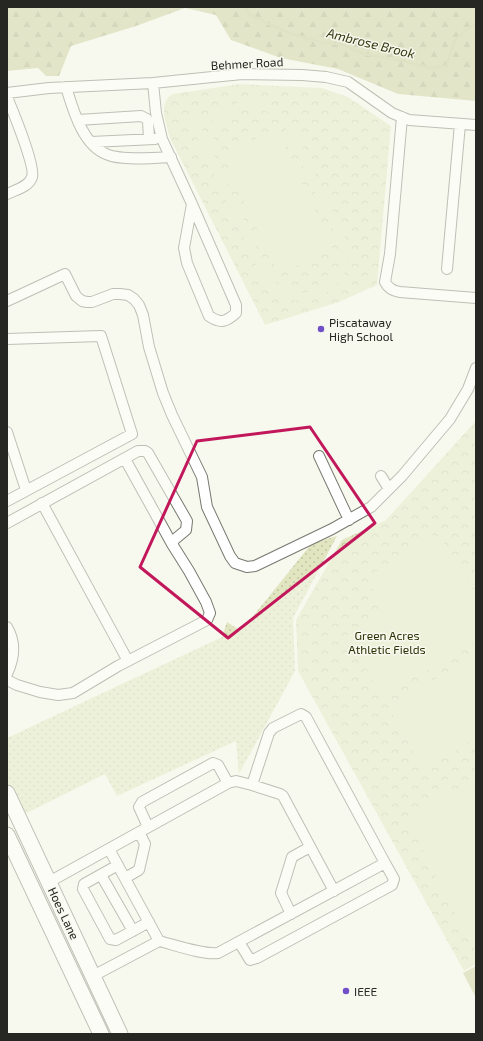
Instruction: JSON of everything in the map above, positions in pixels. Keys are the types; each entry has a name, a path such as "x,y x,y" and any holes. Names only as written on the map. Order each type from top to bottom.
{"highway":[{"name":"Hoes Lane","path":"7,793 120,1034"},
{"name":"Hoes Lane","path":"7,835 101,1034"}],"street":[{"name":"Behmer Road","path":"7,94 50,88 153,84 242,74 302,75 326,77 348,82 392,113 409,120 476,125"},
{"path":"153,84 156,113 162,139 192,204 236,305 236,313 222,322 209,316 187,263 184,248 192,204"},
{"path":"66,87 74,113 85,135 106,155 137,159 171,158"},
{"path":"7,97 20,131 33,173 30,182 25,186 7,194"},
{"path":"78,120 141,116 148,121 149,139"},
{"path":"402,117 390,254 385,282 394,291 476,298"},
{"path":"447,269 460,124"},
{"path":"91,142 162,139"},
{"path":"7,301 65,274 76,296 82,301 92,302 113,294 128,295 134,299 143,315 149,347 172,416 202,477 208,507 230,556 235,563 247,566 255,566 332,529 371,507 402,476 450,419 468,389 476,368"},
{"path":"7,339 101,336 132,434 7,500"},
{"path":"7,432 26,490"},
{"path":"7,523 138,451 145,451 148,453 187,521 186,530 174,540 172,544"},
{"path":"319,456 349,520"},
{"path":"7,680 17,685 40,692 58,695 73,693 128,661 207,620 209,617 210,613 206,602 125,459"},
{"path":"381,476 389,489"},
{"path":"42,503 128,661"},
{"path":"7,627 14,647 11,665 7,674"},
{"path":"239,942 250,960 257,958 392,885 394,879 306,717 301,714 273,728 269,733 252,785"},
{"path":"148,827 139,807 142,802 213,763 218,765 228,783"},
{"path":"49,882 228,783 236,781 283,796 334,891"},
{"path":"125,878 139,870 145,844 138,832"},
{"path":"291,914 281,893 292,857 310,847"},
{"path":"109,849 159,941"},
{"path":"93,976 159,941 212,954 218,954 385,863"},
{"path":"118,865 84,884 84,889 110,939 116,940 149,922"},
{"path":"101,875 133,931"}],"highlighted area":[{"path":"310,427 375,523 228,638 140,567 197,441"}],"green space":[{"path":"7,7 476,7 476,101 398,94 338,69 281,58 231,40 216,15 185,8 136,26 71,46 59,76 46,76 38,68 7,71"},
{"path":"240,84 322,88 348,97 391,126 377,285 339,302 265,325 170,138 164,114 165,103 173,94"},
{"path":"245,101 265,103 275,108 290,121 346,240 348,259 344,274 335,286 321,296 304,300 287,299 272,290 262,277 187,117 195,113 206,138 208,130 215,118 225,109","holes":["250,108 269,113 284,125 338,239 340,247 339,265 332,280 320,289 305,292 289,290 278,284 269,274 215,158 213,148 214,139 220,124 225,118 240,110"]},
{"path":"277,129 333,249 278,274 222,154"},
{"name":"Green Acres Athletic Fields","path":"476,418 476,964 464,971 298,671 296,620 342,540 386,520 474,423"},
{"path":"432,535 441,537 458,571 461,569 476,595 476,642 382,696 347,635 391,609 376,594 366,578"},
{"path":"337,536 293,618 295,671 239,774 236,741 117,796 105,774 21,816 7,784 7,738 222,637 227,622 241,631 312,543"},
{"path":"476,655 476,738 424,770 388,707"},
{"path":"476,786 476,939 468,938 406,818 430,800 438,796 456,789"},
{"path":"476,966 476,998 463,973"}],"waterway":[{"name":"Ambrose Brook","path":"7,9 11,7"},
{"name":"Ambrose Brook","path":"246,7 249,14 289,33 320,42 344,45 364,54 403,61 430,68 446,66 455,40 469,28 476,25"}],"place":[{"name":"Piscataway High School","path":"321,329"},
{"name":"IEEE","path":"346,991"}]}
